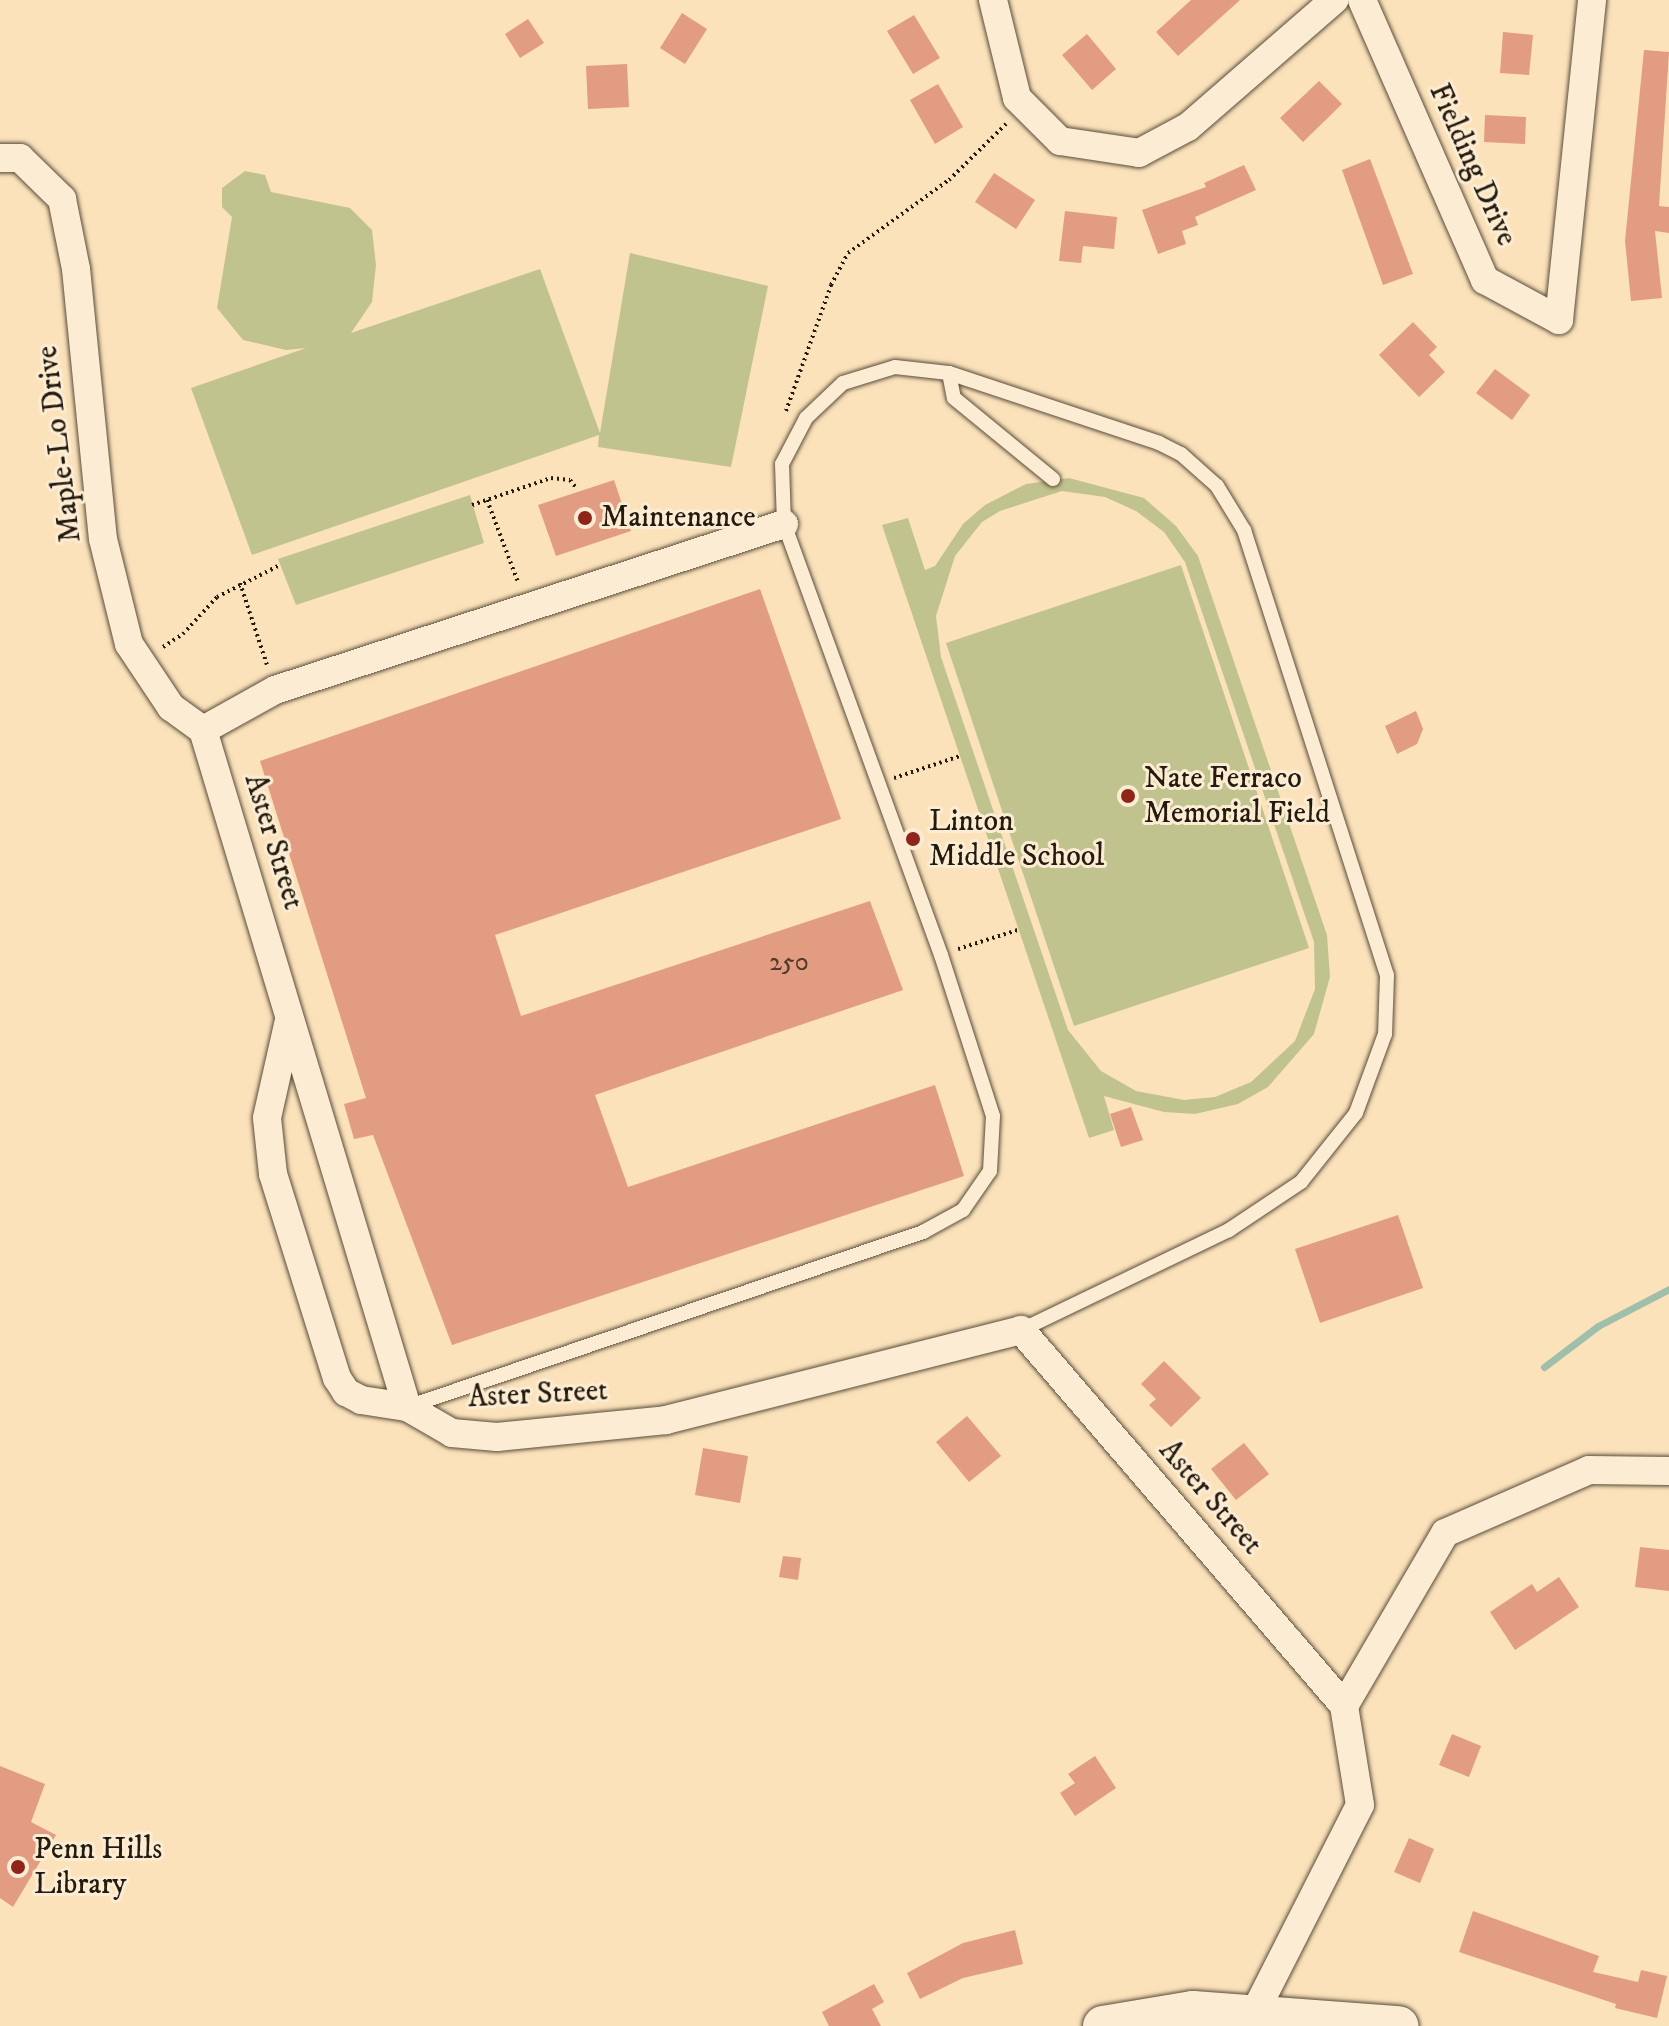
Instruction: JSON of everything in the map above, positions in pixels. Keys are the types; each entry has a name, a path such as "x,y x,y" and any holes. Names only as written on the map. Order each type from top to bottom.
{"main road":[{"path":"1103,2026 1193,2011 1255,2012 1398,2026"}],"street":[{"path":"993,0 1017,98 1060,141 1139,153 1188,127 1334,0"},
{"name":"Fielding Drive","path":"1362,0 1485,280 1559,320 1592,0"},
{"name":"Maple-Lo Drive","path":"0,158 20,158 62,199 76,269 103,539 129,644 171,707 203,730"},
{"path":"203,730 275,690 784,524"},
{"name":"Aster Street","path":"203,730 407,1407 452,1433 497,1437 666,1420 1021,1330 1344,1706"},
{"path":"290,1017 267,1118 273,1174 337,1378 346,1392 361,1400 407,1407"},
{"path":"1255,2012 1360,1805 1344,1706 1445,1533 1589,1470 1669,1471"}],"lane":[{"path":"407,1407 923,1232 963,1210 990,1171 993,1116 941,955 784,524 786,456 806,418 843,383 895,367 949,373 1159,443 1181,454 1217,486 1244,530 1387,975 1385,1034 1356,1113 1301,1182 1229,1230 1021,1330"},
{"path":"949,373 954,398 1053,479"}],"path":[{"path":"786,456 787,404 831,285 848,253 949,180 997,130 1028,109"},
{"path":"472,505 551,478 570,480 577,489"},
{"path":"487,500 527,607"},
{"path":"146,672 164,645 240,583 280,565"},
{"path":"240,583 275,690"},
{"path":"878,783 960,756"},
{"path":"941,955 1018,930"}],"green space":[{"path":"245,171 265,175 271,192 350,208 372,230 376,265 372,302 351,333 540,269 600,433 630,253 768,286 731,467 598,447 599,435 252,555 191,388 306,348 286,350 243,340 217,308 232,217 222,207 222,188"},
{"path":"1069,478 1144,498 1176,526 1198,556 1327,935 1330,977 1314,1034 1268,1087 1238,1104 1195,1114 1164,1112 1104,1096 1114,1130 1089,1138 882,525 908,518 925,570 935,566 963,524 985,505 1026,484","holes":["1062,491 1105,497 1136,511 1164,532 1185,562 1314,942 1315,989 1295,1041 1251,1082 1215,1097 1184,1100 1136,1091 1101,1071 1068,1030 941,657 936,616 955,556 982,522 1000,511"]},
{"path":"470,495 484,543 296,605 278,559"},
{"name":"Nate Ferraco Memorial Field","path":"1181,565 1309,948 1074,1026 946,643"}],"building":[{"path":"1191,0 1240,0 1178,56 1156,32"},
{"path":"682,13 707,29 685,64 660,48"},
{"path":"914,15 940,58 913,74 887,31"},
{"path":"528,19 544,43 520,58 505,34"},
{"path":"1503,32 1533,35 1529,75 1500,73"},
{"path":"1087,34 1116,69 1092,90 1062,55"},
{"path":"1644,50 1669,52 1659,206 1669,207 1669,233 1655,231 1662,298 1631,301 1625,241"},
{"path":"627,64 629,107 588,109 586,66"},
{"path":"1319,81 1342,104 1303,142 1280,118"},
{"path":"938,84 963,127 935,144 910,100"},
{"path":"1485,115 1526,117 1525,144 1484,142"},
{"path":"1370,159 1413,274 1383,285 1342,170"},
{"path":"1244,165 1256,190 1195,217 1198,225 1182,231 1186,244 1158,254 1142,210 1206,187 1204,183"},
{"path":"994,173 1035,200 1016,229 975,202"},
{"path":"1065,211 1117,217 1114,249 1083,246 1081,263 1059,261"},
{"path":"1413,322 1437,347 1429,355 1445,372 1419,397 1379,355"},
{"path":"1495,369 1530,395 1512,420 1476,393"},
{"name":"Maintenance","path":"614,480 631,531 556,556 538,505"},
{"name":"Linton Middle School","path":"760,589 841,819 495,935 521,1016 870,901 903,990 595,1095 628,1187 935,1085 964,1176 452,1345 373,1135 354,1139 344,1104 366,1098 260,761"},
{"path":"1416,711 1423,729 1417,744 1397,754 1385,726"},
{"path":"1131,1107 1143,1140 1121,1147 1110,1114"},
{"path":"1398,1215 1423,1288 1320,1323 1295,1249"},
{"path":"1164,1361 1201,1398 1171,1427 1149,1405 1156,1399 1141,1384"},
{"path":"967,1416 1001,1456 969,1482 936,1442"},
{"path":"1244,1443 1269,1474 1236,1500 1211,1469"},
{"path":"703,1448 748,1456 740,1503 695,1495"},
{"path":"1640,1547 1669,1550 1669,1591 1635,1587"},
{"path":"783,1556 801,1558 798,1580 779,1577"},
{"path":"1559,1577 1579,1607 1515,1650 1490,1612 1532,1584 1537,1592"},
{"path":"1452,1734 1481,1746 1469,1777 1439,1765"},
{"path":"1095,1756 1116,1788 1075,1816 1060,1793 1075,1783 1068,1774"},
{"name":"Penn Hills Library","path":"0,1766 45,1784 31,1822 56,1835 13,1907 0,1898"},
{"path":"1409,1838 1434,1849 1420,1883 1394,1872"},
{"path":"1473,1911 1599,1956 1593,1972 1638,1982 1641,1970 1667,1976 1657,2018 1615,2008 1616,2004 1459,1952"},
{"path":"1015,1930 1023,1964 963,1978 920,1999 907,1973 963,1943"},
{"path":"874,1984 884,2002 872,2009 881,2026 829,2026 822,2012"}],"waterway":[{"path":"1544,1367 1598,1326 1669,1289"}],"place":[{"name":"Maintenance","path":"585,518"},
{"name":"Nate Ferraco Memorial Field","path":"1128,796"},
{"name":"Linton Middle School","path":"913,839"},
{"name":"Penn Hills Library","path":"18,1867"}]}
